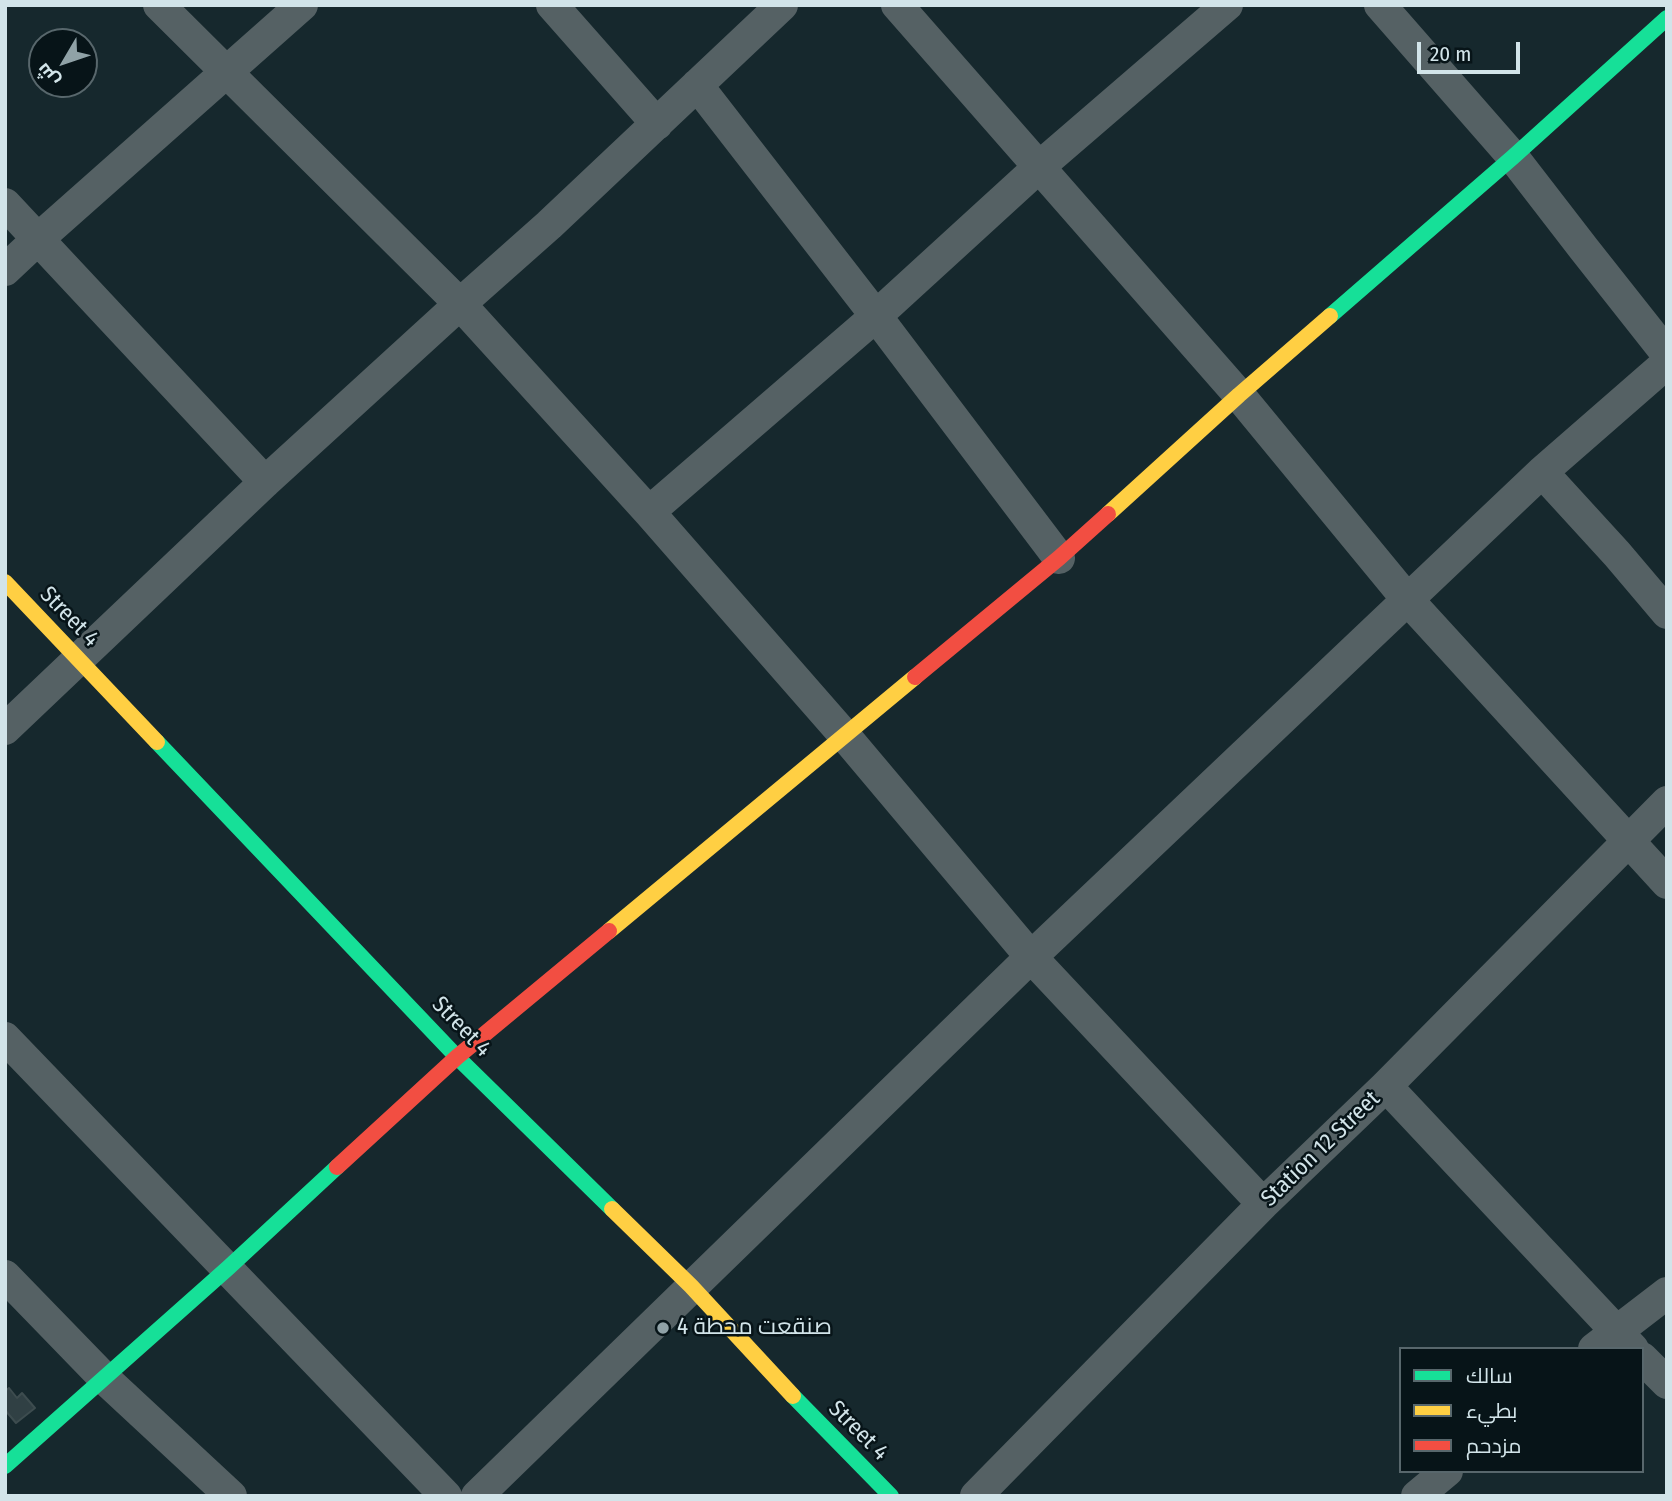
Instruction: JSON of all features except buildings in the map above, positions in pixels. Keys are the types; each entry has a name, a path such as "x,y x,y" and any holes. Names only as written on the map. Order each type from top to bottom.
{"street":[{"path":"159,5 460,304 649,512 845,736 1031,957 1263,1204"},
{"path":"5,270 302,5"},
{"path":"552,5 657,124"},
{"path":"5,729 265,482 549,225 782,5"},
{"path":"897,5 1240,395 1407,599 1667,883"},
{"path":"649,512 876,316 1038,167 1227,5"},
{"path":"1380,5 1513,156 1667,354"},
{"path":"5,1466 228,1268 457,1057 1059,558 1667,18"},
{"path":"697,85 1059,558"},
{"path":"5,204 265,482"},
{"path":"477,1496 1031,957 1407,599 1542,472 1667,363"},
{"path":"1542,472 1667,613"},
{"name":"Street 4","path":"5,582 457,1057 691,1286 891,1496"},
{"name":"Station 12 Street","path":"976,1496 1263,1204 1386,1086 1667,802"},
{"path":"5,1038 446,1496"},
{"path":"1386,1086 1614,1343 1667,1293"},
{"path":"5,1276 105,1378 231,1496"},
{"path":"1644,1360 1667,1383"},
{"path":"1417,1496 1445,1473"}],"traffic: fast":[{"path":"1330,316 1513,157 1667,18"},
{"path":"157,742 457,1057 612,1209"},
{"path":"5,1466 228,1268 337,1167"},
{"path":"793,1396 891,1496"}],"traffic: slow":[{"path":"1108,514 1330,316"},
{"path":"5,582 157,742"},
{"path":"609,931 915,677"},
{"path":"612,1209 691,1286 793,1396"}],"traffic: jam":[{"path":"915,677 1108,514"},
{"path":"337,1167 457,1057 609,931"}],"place":[{"name":"صنقعت محطة 4","path":"663,1328"}]}
